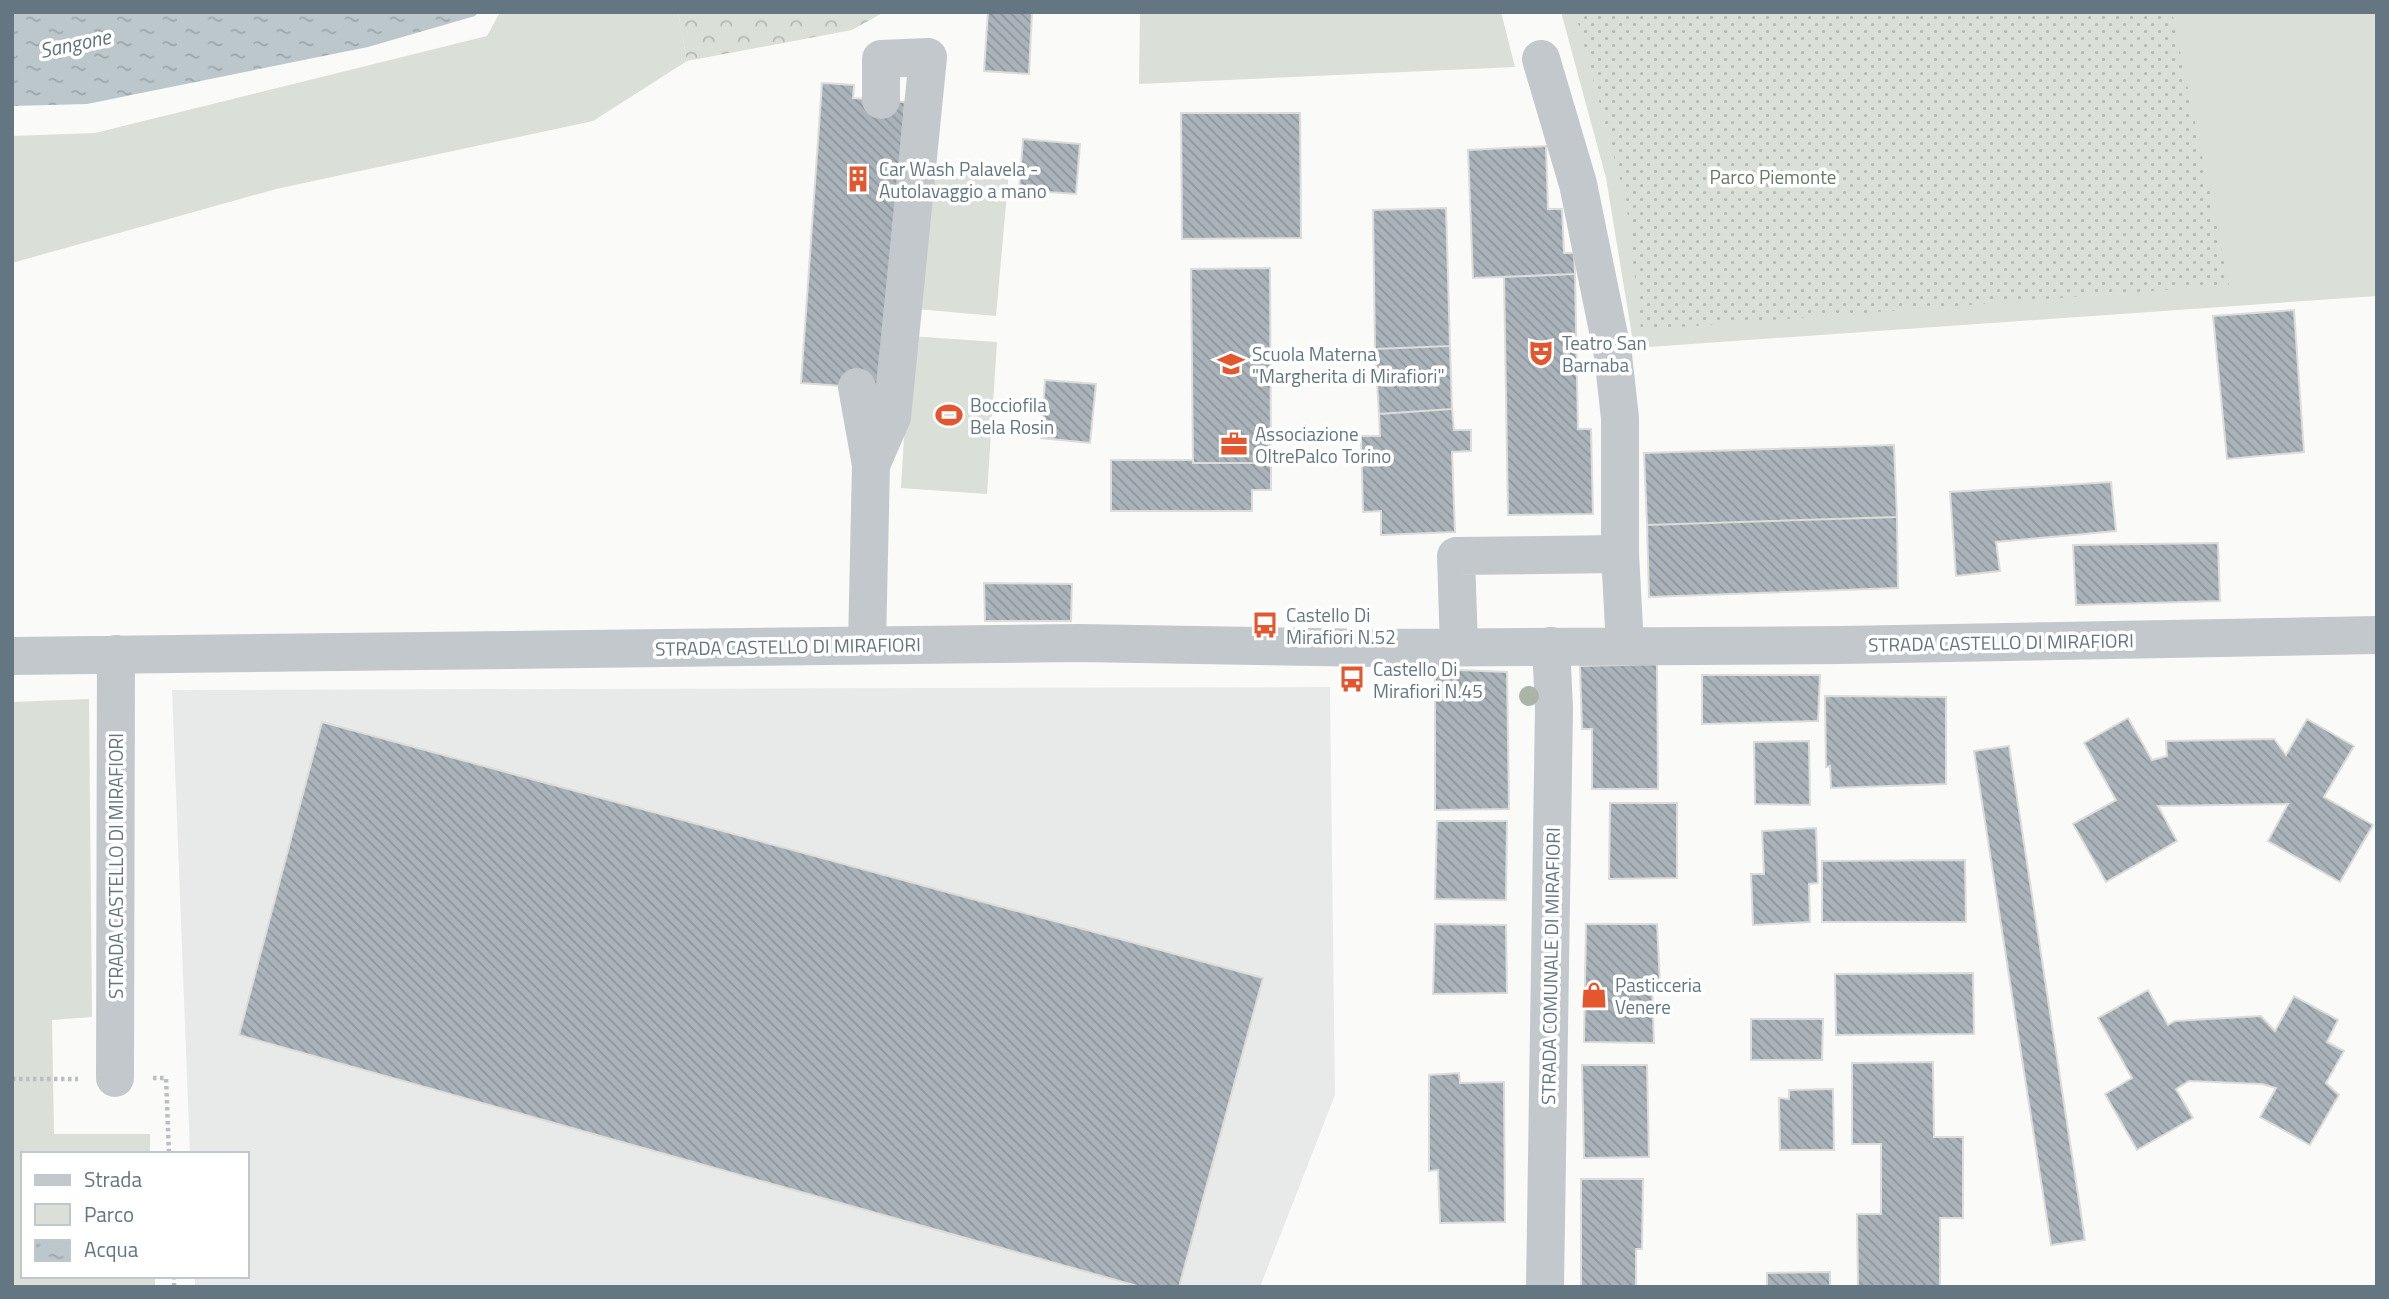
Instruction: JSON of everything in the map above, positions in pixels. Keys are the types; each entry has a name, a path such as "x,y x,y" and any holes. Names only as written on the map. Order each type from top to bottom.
{"street":[{"path":"871,465 892,417 928,57 881,59 881,100"},
{"path":"1542,59 1578,184 1613,355 1620,418 1620,554 1625,646"},
{"path":"857,387 871,465 867,645"},
{"path":"1459,647 1456,556 1620,554"},
{"name":"STRADA CASTELLO DI MIRAFIORI","path":"12,656 1078,643 1378,648 2030,643 2377,635"},
{"name":"STRADA COMUNALE DI MIRAFIORI","path":"1545,1287 1554,708 1552,646"},
{"name":"STRADA CASTELLO DI MIRAFIORI","path":"115,1078 116,654"}],"shaded area":[{"path":"1330,687 1335,1095 1260,1287 195,1287 195,1278 248,1278 248,1152 190,1152 172,690"}],"green space":[{"path":"500,12 678,12 687,61 593,121 276,189 12,263 12,136 95,133 487,36"},
{"path":"678,12 884,12 852,30 687,61"},
{"path":"1140,12 1501,12 1515,67 1139,84"},
{"name":"Parco Piemonte","path":"1561,12 2377,12 2377,296 1634,348 1606,178"},
{"name":"Parco Piemonte","path":"1575,12 2172,12 2229,285 1641,330 1626,201"},
{"path":"929,164 1009,171 996,316 916,309"},
{"name":"Bocciofila Bela Rosin","path":"910,336 997,342 987,494 901,488"},
{"path":"89,699 92,1017 52,1020 54,1134 150,1134 150,1152 21,1152 21,1278 155,1278 155,1287 12,1287 13,702"}],"water":[{"name":"Sangone","path":"12,12 478,12 475,16 368,47 87,104 12,106"}],"building":[{"path":"988,12 1032,12 1029,74 984,71"},
{"name":"Car Wash Palavela - Autolavaggio a mano","path":"822,83 854,85 853,98 905,102 885,389 801,383"},
{"path":"1181,113 1300,113 1301,238 1182,239"},
{"path":"1023,139 1080,144 1076,194 1019,190"},
{"path":"1546,146 1548,209 1562,209 1564,253 1574,253 1575,274 1473,278 1468,150"},
{"path":"1446,208 1450,346 1375,349 1373,210"},
{"name":"Scuola Materna \"Margherita di Mirafiori\"","path":"1270,268 1271,463 1193,463 1191,269"},
{"name":"Teatro San Barnaba","path":"1575,274 1578,429 1591,429 1593,514 1508,515 1504,277"},
{"path":"2294,310 2304,452 2227,459 2213,316"},
{"path":"1450,346 1452,409 1379,414 1375,349"},
{"path":"1045,380 1096,384 1090,443 1041,438"},
{"path":"1452,409 1454,430 1471,430 1471,451 1452,452 1455,532 1381,535 1381,511 1363,512 1361,436 1380,436 1379,414"},
{"path":"1894,445 1897,517 1647,525 1644,453"},
{"path":"1111,460 1271,463 1271,490 1252,490 1252,511 1111,511"},
{"path":"2111,482 2116,531 1996,542 2000,571 1956,576 1950,492"},
{"path":"1897,517 1898,588 1649,597 1647,525"},
{"path":"2218,543 2220,601 2076,605 2073,545"},
{"path":"984,583 1072,584 1071,621 985,621"},
{"path":"1657,664 1658,789 1592,789 1592,729 1582,729 1580,666"},
{"path":"1435,669 1507,672 1509,809 1435,810"},
{"path":"1702,675 1820,675 1818,721 1702,724"},
{"path":"1825,696 1946,697 1946,784 1831,788 1830,766 1826,767"},
{"path":"2128,718 2152,760 2167,756 2166,741 2274,739 2286,755 2307,719 2354,746 2324,797 2373,825 2340,882 2268,841 2288,804 2158,806 2177,841 2106,882 2073,824 2116,800 2084,743"},
{"path":"322,722 1263,978 1179,1287 1141,1287 239,1035"},
{"path":"1809,741 1810,805 1755,804 1754,742"},
{"path":"2009,746 2085,1240 2051,1245 1974,751"},
{"path":"1610,803 1677,803 1677,878 1609,879"},
{"path":"1437,821 1507,821 1506,900 1435,899"},
{"path":"1816,828 1818,883 1809,884 1810,922 1753,925 1751,874 1764,874 1762,831"},
{"path":"1965,860 1966,922 1822,922 1822,861"},
{"path":"1435,924 1506,925 1507,993 1433,994"},
{"path":"1586,924 1657,924 1660,983 1652,983 1654,1043 1584,1042"},
{"path":"1973,973 1974,1034 1836,1035 1835,974"},
{"path":"2148,990 2168,1025 2175,1021 2261,1016 2275,1031 2294,996 2338,1020 2327,1042 2344,1051 2326,1083 2339,1095 2310,1145 2260,1117 2276,1088 2262,1084 2189,1081 2176,1089 2193,1118 2137,1150 2105,1094 2132,1078 2098,1018"},
{"path":"1751,1019 1823,1019 1822,1060 1751,1060"},
{"path":"1933,1062 1934,1137 1963,1137 1963,1218 1940,1218 1940,1287 1858,1287 1857,1214 1881,1214 1881,1144 1852,1144 1852,1063"},
{"path":"1582,1065 1647,1065 1649,1157 1584,1158"},
{"path":"1459,1073 1460,1083 1504,1082 1505,1222 1440,1223 1438,1170 1429,1171 1429,1075"},
{"path":"1833,1089 1834,1150 1780,1150 1779,1098 1789,1099 1789,1090"},
{"path":"1581,1179 1643,1179 1642,1249 1636,1249 1636,1287 1581,1287"},
{"path":"1830,1272 1830,1287 1767,1287 1767,1273"}],"place":[{"name":"Car Wash Palavela - Autolavaggio a mano","path":"858,179"},
{"name":"Teatro San Barnaba","path":"1541,353"},
{"name":"Scuola Materna \"Margherita di Mirafiori\"","path":"1231,364"},
{"name":"Bocciofila Bela Rosin","path":"949,415"},
{"name":"Associazione OltrePalco Torino","path":"1234,444"},
{"name":"Castello Di Mirafiori N.52","path":"1265,625"},
{"name":"Castello Di Mirafiori N.45","path":"1352,679"},
{"name":"Pasticceria Venere","path":"1594,995"}]}
